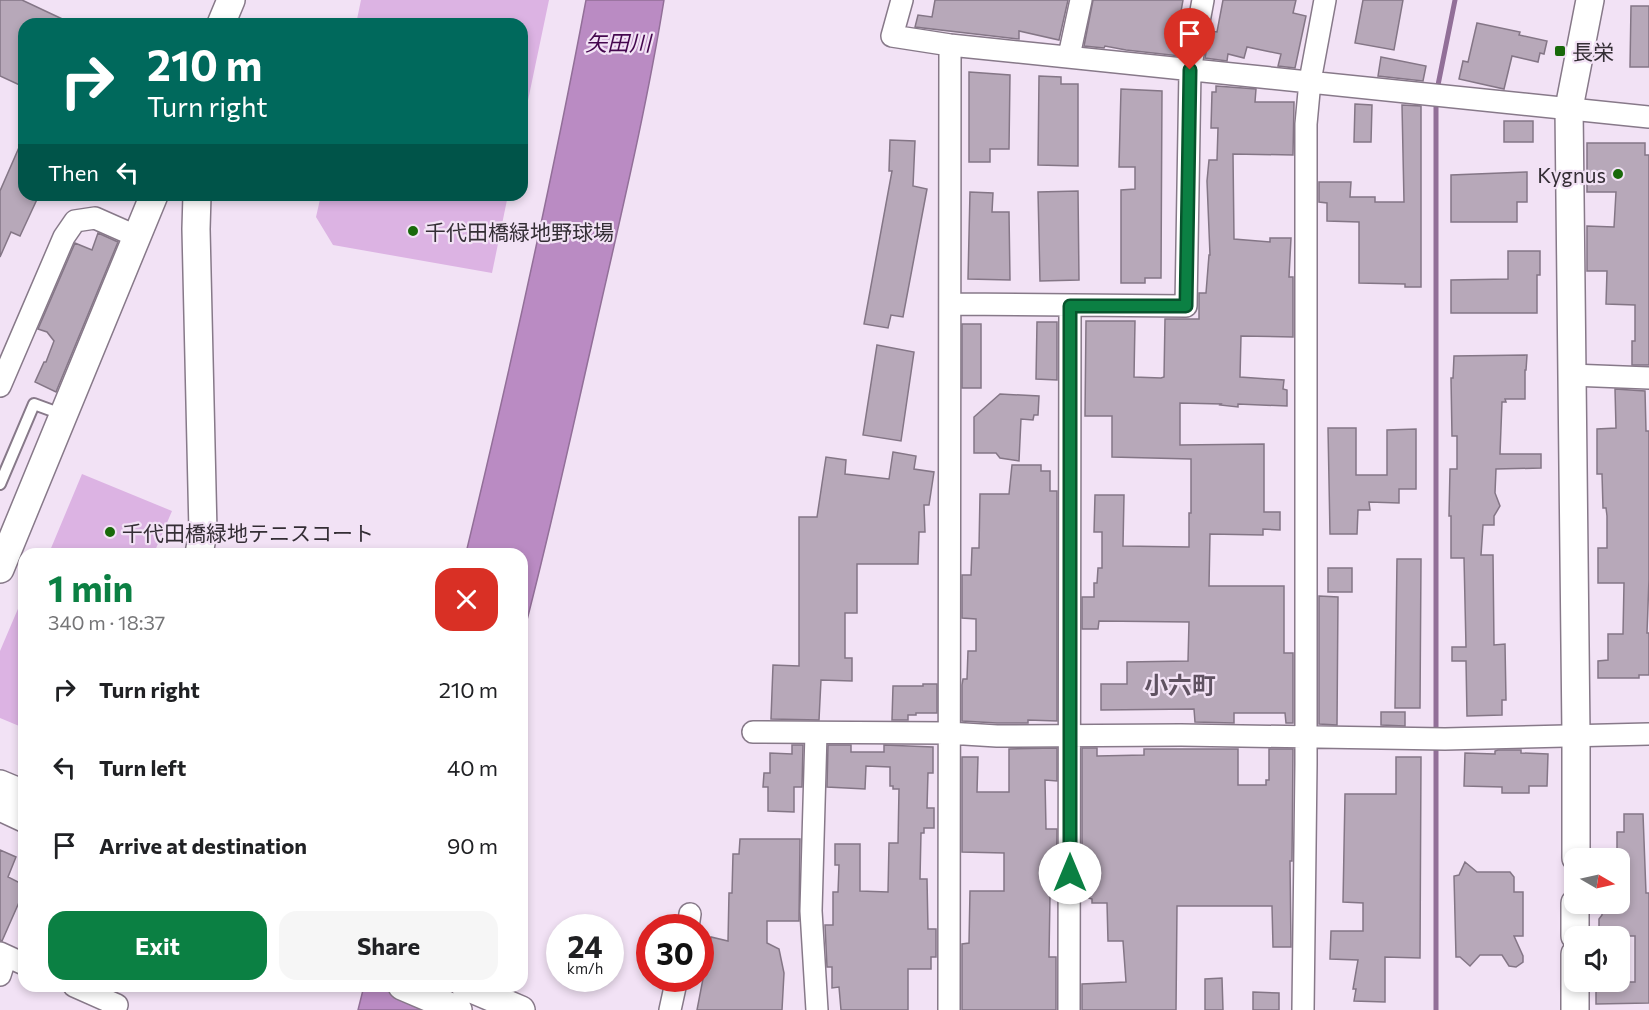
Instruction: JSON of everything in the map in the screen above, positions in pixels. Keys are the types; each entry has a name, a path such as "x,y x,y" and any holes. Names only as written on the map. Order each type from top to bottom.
{"street":[{"path":"902,0 892,36 950,45 1649,117"},
{"path":"1069,56 1081,0"},
{"path":"951,304 1186,306 1190,70 1203,0"},
{"path":"1303,1010 1306,124 1310,81 1325,0"},
{"path":"1576,848 1569,108 1590,0"},
{"path":"948,1010 950,45"},
{"path":"0,569 152,201"},
{"path":"197,201 202,532 200,548"},
{"path":"0,386 64,237 75,221 95,218 138,237"},
{"path":"1069,1010 1070,306"},
{"path":"1571,375 1649,378"},
{"path":"753,732 1436,739 1649,734"},
{"path":"816,733 811,911 817,1010"},
{"path":"0,784 18,792"},
{"path":"0,807 18,815"},
{"path":"92,992 117,1000"},
{"path":"416,992 458,1010"},
{"path":"479,992 521,1010"},
{"path":"670,1010 674,992"},
{"path":"1575,992 1575,1010"}],"lane":[{"path":"0,483 34,404 64,416"}],"shaded area":[{"path":"361,0 549,0 528,100 528,18 357,18"},
{"name":"千代田橋緑地野球場","path":"320,201 507,201 492,273 333,245 316,217"},
{"name":"千代田橋緑地テニスコート","path":"82,474 172,511 156,548 51,548"},
{"path":"18,609 18,726 0,718 0,651"}],"water":[{"name":"矢田川","path":"586,0 664,0 649,84 622,209 551,525 528,615 528,548 467,548 559,139"},
{"path":"362,992 430,992 426,1010 358,1010"}],"building":[{"path":"0,0 22,0 60,18 18,18 18,84 0,76"},
{"path":"935,0 1068,0 1059,40 1019,31 1019,39 915,27 918,15 932,17"},
{"path":"1093,0 1183,0 1179,23 1185,26 1180,56 1105,46 1104,48 1084,46"},
{"path":"1223,0 1296,0 1293,13 1306,16 1295,68 1278,66 1281,54 1247,47 1244,58 1228,54 1227,61 1205,58 1210,31 1217,32"},
{"path":"1363,0 1403,0 1394,50 1355,43"},
{"path":"1631,6 1649,6 1649,67 1630,67"},
{"path":"1477,23 1520,32 1519,35 1547,41 1544,54 1540,53 1538,62 1512,56 1504,89 1459,79 1463,61 1468,62"},
{"path":"1381,57 1426,66 1423,81 1378,76"},
{"path":"969,72 1010,75 1009,149 990,149 990,162 969,162"},
{"path":"1039,76 1061,77 1061,84 1078,84 1078,166 1038,165"},
{"path":"1216,86 1256,89 1255,102 1294,102 1293,155 1233,154 1234,239 1270,242 1270,238 1291,238 1289,277 1293,277 1293,337 1241,336 1240,377 1284,380 1283,389 1287,390 1287,406 1238,404 1238,407 1221,404 1180,403 1180,445 1264,444 1264,512 1280,512 1280,530 1263,529 1263,535 1210,534 1209,586 1284,586 1284,653 1293,653 1293,723 1286,723 1285,713 1234,713 1234,723 1195,722 1194,709 1101,710 1101,684 1127,684 1127,662 1188,661 1189,622 1099,621 1098,629 1082,629 1082,597 1094,597 1094,583 1097,583 1098,568 1102,568 1102,532 1094,532 1095,495 1124,495 1123,546 1189,547 1191,459 1112,457 1112,416 1085,416 1086,321 1135,321 1134,377 1161,378 1164,377 1165,319 1199,319 1199,293 1206,293 1210,255 1207,181 1209,160 1217,160 1218,128 1211,128 1212,92 1216,92"},
{"path":"1121,89 1162,91 1161,278 1145,278 1145,283 1121,283 1121,190 1135,189 1135,167 1119,167"},
{"path":"1355,104 1372,105 1371,142 1354,142"},
{"path":"1402,105 1421,106 1421,287 1405,287 1405,284 1359,283 1359,222 1327,221 1327,203 1319,202 1319,182 1351,182 1350,197 1375,197 1375,202 1404,202"},
{"path":"1504,121 1533,121 1533,142 1504,142"},
{"path":"890,140 915,141 913,186 927,189 903,317 891,315 888,328 864,324 892,171 889,171"},
{"path":"1587,143 1645,143 1645,155 1649,155 1649,365 1632,365 1635,305 1606,304 1607,271 1587,271 1587,226 1614,227 1616,192 1587,192"},
{"path":"18,150 18,201 36,201 20,236 11,232 0,257 0,191"},
{"path":"1527,172 1527,202 1517,202 1517,222 1451,222 1451,175"},
{"path":"1078,191 1079,280 1040,281 1038,192"},
{"path":"970,192 993,193 992,212 1009,212 1010,280 968,279"},
{"path":"98,233 118,242 56,392 35,382 54,341 47,332 38,329 75,243 92,250"},
{"path":"1508,251 1540,251 1540,275 1537,275 1537,313 1451,313 1451,280 1508,279"},
{"path":"1037,322 1057,322 1057,380 1036,379"},
{"path":"962,324 981,324 981,388 962,388"},
{"path":"877,345 914,352 901,441 863,435"},
{"path":"1527,355 1525,399 1505,399 1506,402 1502,402 1500,454 1541,454 1541,468 1496,469 1495,493 1500,506 1494,516 1494,525 1483,525 1481,555 1493,555 1494,645 1505,644 1506,700 1502,700 1502,715 1467,716 1466,661 1452,661 1452,647 1466,647 1464,558 1451,558 1451,516 1449,516 1450,469 1457,469 1457,436 1452,436 1451,378 1453,378 1454,356"},
{"path":"1615,389 1645,391 1646,431 1649,431 1647,633 1649,633 1649,675 1639,675 1639,678 1598,678 1598,661 1608,660 1608,634 1623,634 1624,583 1598,583 1598,548 1607,548 1607,516 1606,508 1603,508 1602,474 1597,474 1597,429 1616,428"},
{"path":"1000,394 1039,396 1038,415 1034,415 1033,420 1021,419 1019,461 1000,458 996,453 974,453 974,417"},
{"path":"1328,428 1356,428 1356,475 1387,475 1387,430 1416,429 1416,489 1399,489 1399,503 1369,502 1370,510 1358,510 1357,534 1330,534"},
{"path":"893,452 916,456 914,469 934,472 929,505 924,505 925,532 919,532 918,564 857,564 857,613 845,613 845,658 852,658 852,681 821,680 819,720 771,719 773,665 799,666 799,517 817,517 826,457 846,460 845,474 889,479"},
{"path":"1012,465 1041,465 1041,471 1050,471 1050,491 1057,491 1057,721 1028,720 1028,723 997,723 962,721 962,685 963,679 967,679 968,651 976,651 976,619 962,618 962,575 971,575 972,548 979,548 980,494 1009,494"},
{"path":"1397,559 1421,559 1420,708 1395,708"},
{"path":"1328,568 1352,568 1352,592 1328,592"},
{"path":"1319,596 1338,597 1337,725 1319,724"},
{"path":"923,684 937,684 937,713 916,713 916,715 908,715 908,720 892,720 893,686 923,686"},
{"path":"1381,712 1405,712 1405,726 1381,725"},
{"path":"792,745 803,745 802,787 794,787 794,812 768,811 768,787 763,787 764,773 770,773 770,753 792,754"},
{"path":"828,745 851,745 851,752 884,752 884,745 933,747 933,773 928,773 927,808 934,808 934,828 924,828 924,833 921,833 920,879 927,879 928,929 936,929 936,957 931,957 931,969 908,969 908,1010 841,1010 839,987 832,988 832,967 827,967 825,925 833,925 833,892 838,892 839,865 835,865 835,844 860,844 860,891 888,892 889,843 898,843 899,789 893,789 893,786 890,786 890,767 866,766 865,789 827,787"},
{"path":"1057,748 1057,781 1045,780 1046,829 1057,829 1056,896 1050,896 1049,957 1056,957 1056,1010 962,1010 962,944 969,943 970,891 1004,891 1004,853 962,852 962,757 978,757 977,792 1009,792 1009,749"},
{"path":"1082,748 1097,748 1097,756 1144,755 1144,749 1238,749 1238,785 1266,785 1266,780 1269,780 1269,749 1293,749 1292,861 1290,861 1291,947 1273,947 1272,906 1177,906 1176,1010 1082,1010 1082,984 1126,982 1123,941 1108,941 1107,903 1092,903 1092,899 1082,896"},
{"path":"1498,750 1521,750 1521,753 1548,754 1547,786 1529,786 1529,793 1502,793 1502,787 1464,786 1465,753 1495,754"},
{"path":"1396,757 1421,757 1420,958 1385,957 1385,1002 1354,1001 1356,989 1353,989 1358,960 1330,959 1331,931 1363,931 1363,903 1343,902 1345,794 1396,794"},
{"path":"1624,814 1643,814 1646,893 1649,893 1649,1003 1596,1004 1596,992 1630,992 1630,982 1635,982 1635,936 1630,936 1630,926 1599,926 1602,914 1630,914 1630,848 1617,848 1617,832 1624,832"},
{"path":"740,839 800,839 799,921 767,921 767,943 779,949 784,973 782,1010 697,1010 700,992 714,992 714,938 728,941 733,854 739,854"},
{"path":"0,850 16,857 8,877 18,882 18,905 2,941 0,940"},
{"path":"1465,862 1477,872 1510,872 1514,877 1514,892 1523,892 1523,936 1514,936 1523,956 1523,962 1516,967 1509,966 1502,955 1480,955 1470,966 1460,957 1456,957 1454,876 1459,875"},
{"path":"1222,978 1223,1010 1205,1010 1205,979"},
{"path":"1253,992 1279,993 1279,1010 1253,1010"}],"waterway":[{"path":"1437,90 1455,0"},
{"path":"1436,100 1436,735"},
{"path":"1436,745 1436,1010"}],"place":[{"name":"長栄","path":"1560,51"},
{"name":"Kygnus","path":"1618,174"},
{"name":"千代田橋緑地野球場","path":"413,231"},
{"name":"千代田橋緑地テニスコート","path":"110,532"}],"district":[{"name":"小六町","path":"1180,684"}],"route":[{"path":"1070,873 1070,306 1186,306 1190,70"}]}
